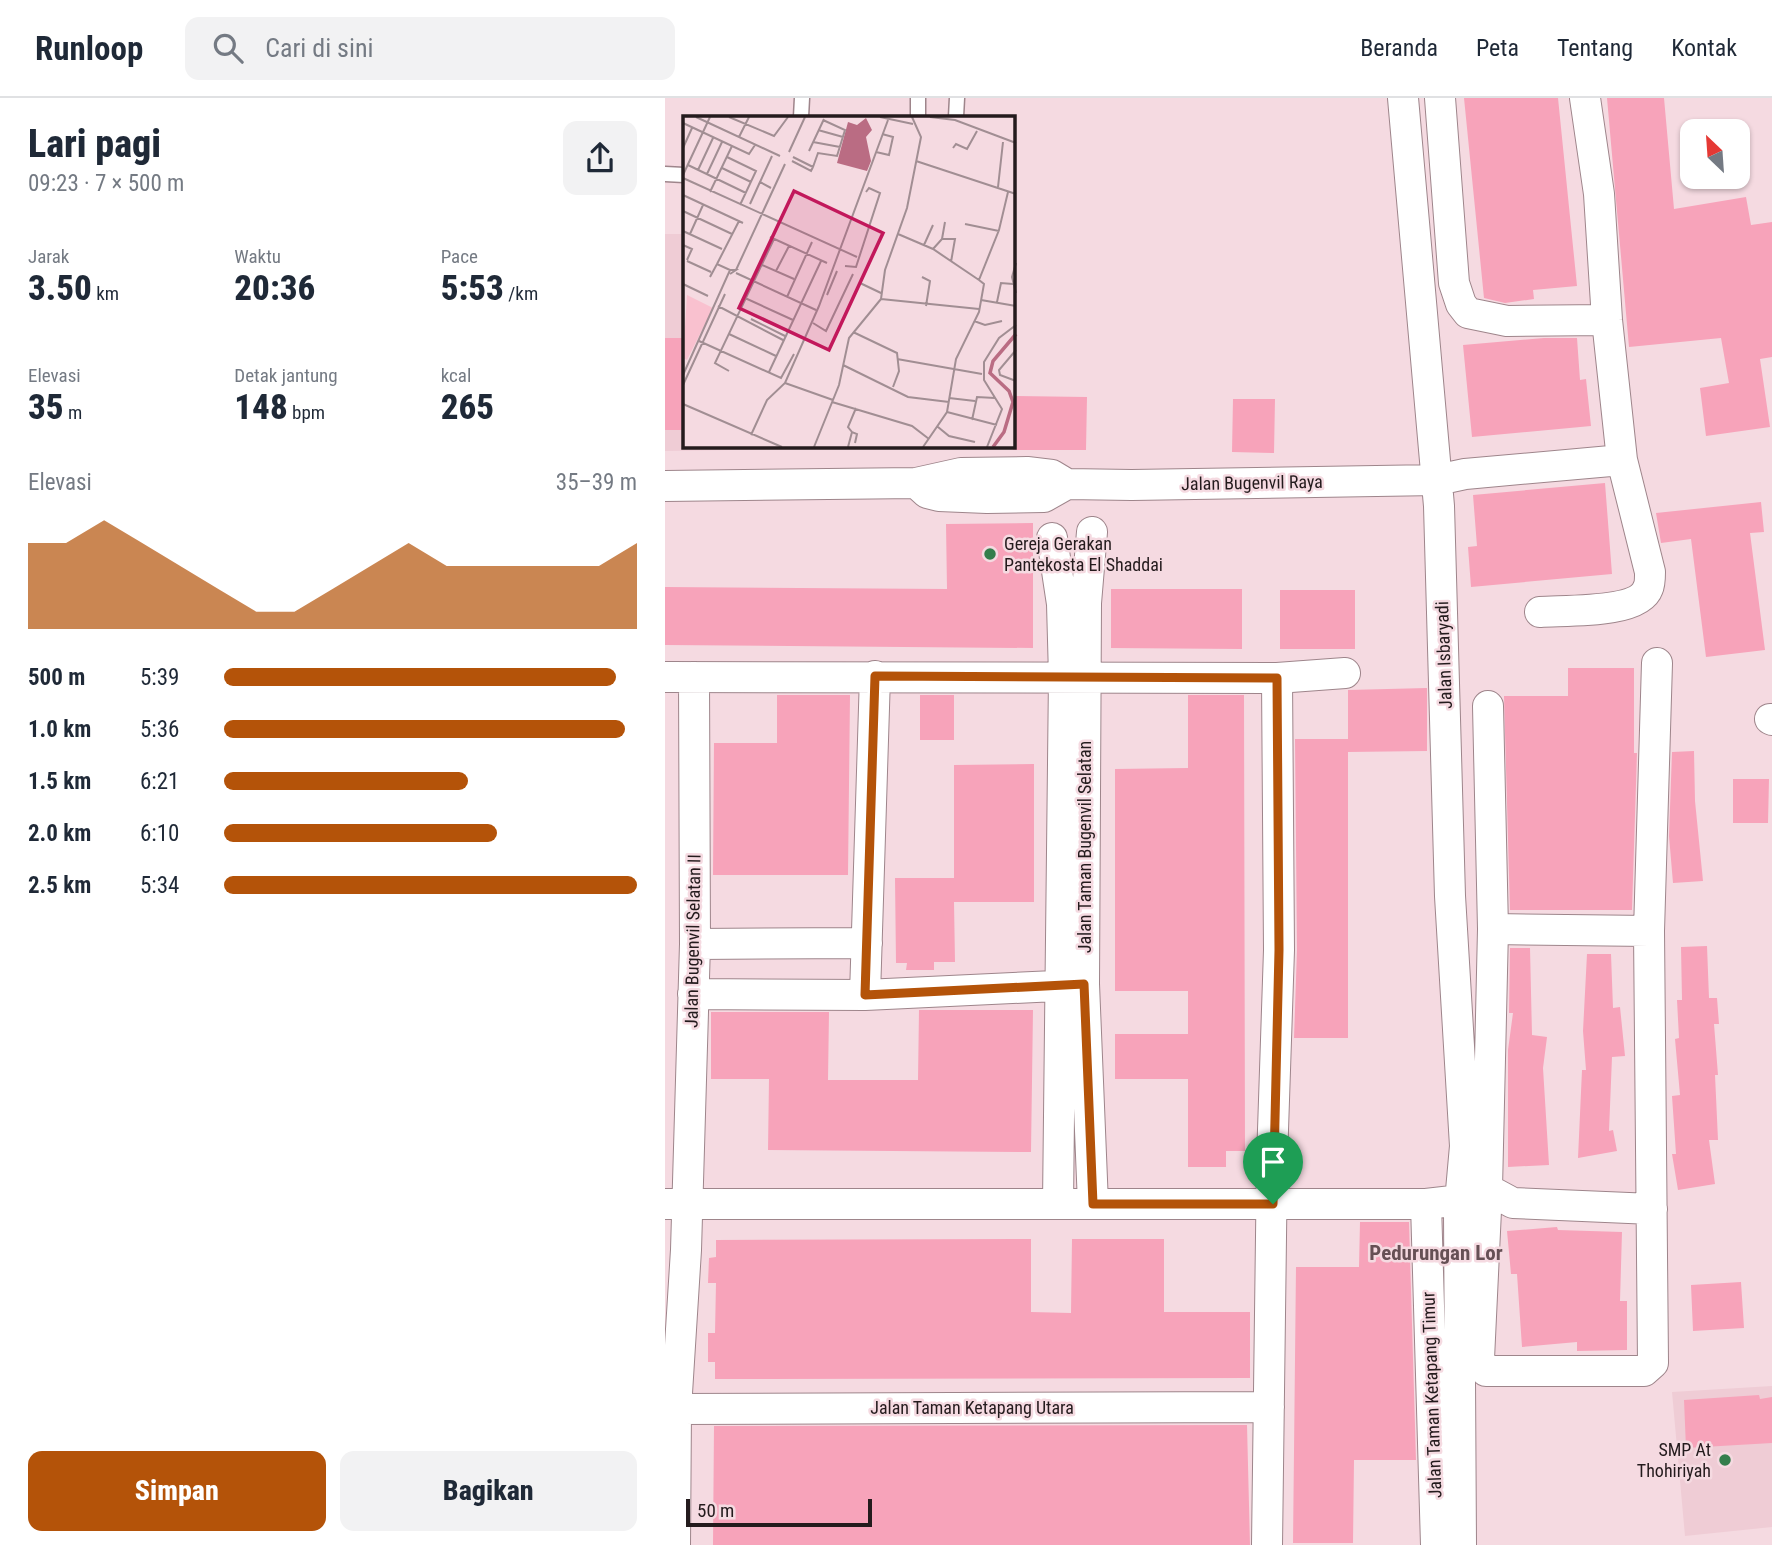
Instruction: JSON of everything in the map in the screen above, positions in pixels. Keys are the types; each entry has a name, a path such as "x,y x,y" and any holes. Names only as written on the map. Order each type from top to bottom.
{"street":[{"name":"Jalan Isbaryadi","path":"1403,98 1437,480 1450,896 1465,1146 1478,1201"},
{"path":"1440,98 1454,284 1461,304 1468,313 1507,321 1607,320"},
{"path":"1540,612 1626,605 1644,595 1649,588 1650,572 1622,460 1607,320 1599,194 1585,98"},
{"name":"Jalan Bugenvil Raya","path":"665,486 916,483 927,493 939,496 1044,497 1067,484 1437,480 1465,474 1622,460"},
{"name":"Jalan Taman Bugenvil Selatan","path":"1058,1204 1072,985 1075,676 1086,604 1092,532"},
{"name":"Jalan Taman Bugenvil Selatan","path":"1052,538 1075,676"},
{"path":"1478,1201 1479,1359 1484,1370 1644,1371 1653,1363 1649,931 1657,663"},
{"path":"679,677 1277,678 1345,673"},
{"path":"865,995 875,676"},
{"name":"Jalan Bugenvil Selatan II","path":"675,1545 675,1204 695,944 679,677"},
{"path":"1266,1545 1279,950 1277,678"},
{"path":"1461,1545 1493,929 1488,706"},
{"path":"1493,929 1649,931"},
{"path":"695,944 867,943"},
{"path":"693,994 865,995 1072,985"},
{"name":"Jalan Taman Bugenvil Selatan","path":"1072,985 1093,1204"},
{"path":"675,1204 1273,1204 1478,1201 1652,1209"},
{"name":"Jalan Taman Ketapang Timur","path":"1426,1203 1436,1545"},
{"name":"Jalan Taman Ketapang Utara","path":"676,1409 1269,1407"}],"lane":[{"path":"801,98 801,116"},
{"path":"918,98 918,116"},
{"path":"956,116 957,98"},
{"path":"665,174 683,175"}],"shaded area":[{"path":"665,234 683,234 683,448 859,448 665,451"},
{"name":"SMP At Thohiriyah","path":"1772,1386 1772,1527 1685,1536 1672,1392"}],"building":[{"path":"1464,98 1558,98 1577,286 1533,290 1534,299 1505,303 1484,298"},
{"path":"1607,98 1664,98 1674,209 1746,197 1751,225 1772,222 1772,357 1760,359 1770,427 1706,436 1700,388 1729,383 1721,338 1629,347"},
{"path":"665,338 683,338 683,430 665,430"},
{"path":"1577,338 1580,380 1586,379 1591,426 1472,437 1463,345"},
{"path":"1015,396 1087,397 1086,450 1013,450"},
{"path":"1233,399 1275,399 1274,453 1232,452"},
{"path":"1605,483 1612,574 1471,587 1468,547 1477,546 1473,495"},
{"path":"1761,502 1764,532 1750,533 1765,650 1706,657 1691,539 1661,543 1656,513"},
{"path":"1033,523 1033,648 665,645 665,587 947,589 946,524"},
{"path":"1111,589 1242,589 1242,649 1111,648"},
{"path":"1280,590 1355,590 1355,649 1280,649"},
{"path":"1568,668 1634,668 1634,753 1637,753 1632,910 1510,910 1504,696 1568,696"},
{"path":"1427,688 1427,751 1348,752 1348,690"},
{"path":"777,695 850,695 848,875 713,875 714,743 777,743"},
{"path":"920,695 954,695 954,740 920,740"},
{"path":"1188,695 1244,695 1245,1151 1226,1151 1226,1167 1188,1167 1188,1079 1115,1079 1115,1034 1188,1034 1188,991 1115,991 1115,769 1188,768"},
{"path":"1295,739 1348,739 1348,1038 1294,1038 1297,950"},
{"path":"1694,751 1695,801 1703,881 1673,883 1669,836 1672,752"},
{"path":"1034,764 1034,902 954,902 955,962 934,962 934,970 906,970 907,963 896,963 895,878 954,878 954,765"},
{"path":"1733,779 1769,779 1768,823 1733,823"},
{"path":"1707,946 1709,998 1717,998 1719,1024 1714,1024 1718,1075 1715,1075 1718,1140 1709,1140 1715,1184 1678,1190 1672,1154 1676,1154 1672,1096 1680,1095 1675,1039 1679,1038 1677,1000 1682,1000 1681,947"},
{"path":"1510,948 1530,948 1532,1035 1547,1037 1543,1068 1549,1165 1508,1167 1508,1050 1513,1013 1509,1013"},
{"path":"1587,954 1611,954 1613,1008 1620,1007 1625,1056 1612,1057 1609,1131 1613,1130 1617,1151 1578,1158 1582,1070 1586,1070 1583,1031"},
{"path":"919,1010 1033,1010 1031,1152 768,1150 769,1079 711,1079 711,1012 829,1012 828,1080 918,1080"},
{"path":"1360,1222 1409,1222 1416,1460 1354,1460 1353,1543 1293,1543 1296,1267 1359,1267"},
{"path":"1557,1227 1558,1230 1622,1232 1620,1301 1627,1301 1627,1350 1577,1351 1577,1342 1522,1347 1517,1274 1511,1274 1507,1231"},
{"path":"1031,1239 1031,1312 1071,1313 1072,1239 1164,1239 1164,1312 1250,1312 1250,1378 715,1379 715,1362 708,1362 708,1333 715,1333 716,1283 708,1283 709,1258 716,1257 716,1240"},
{"path":"1741,1282 1744,1328 1693,1331 1691,1285"},
{"path":"1759,1395 1760,1399 1772,1397 1772,1443 1686,1448 1684,1400"},
{"path":"1247,1425 1250,1545 713,1545 714,1426"}],"place":[{"name":"Gereja Gerakan Pantekosta El Shaddai","path":"990,554"},
{"name":"SMP At Thohiriyah","path":"1725,1460"}],"district":[{"name":"Pedurungan Lor","path":"1436,1253"}],"route":[{"path":"875,676 1277,678 1279,950 1273,1204 1093,1204 1084,984 865,995 875,676"}]}
